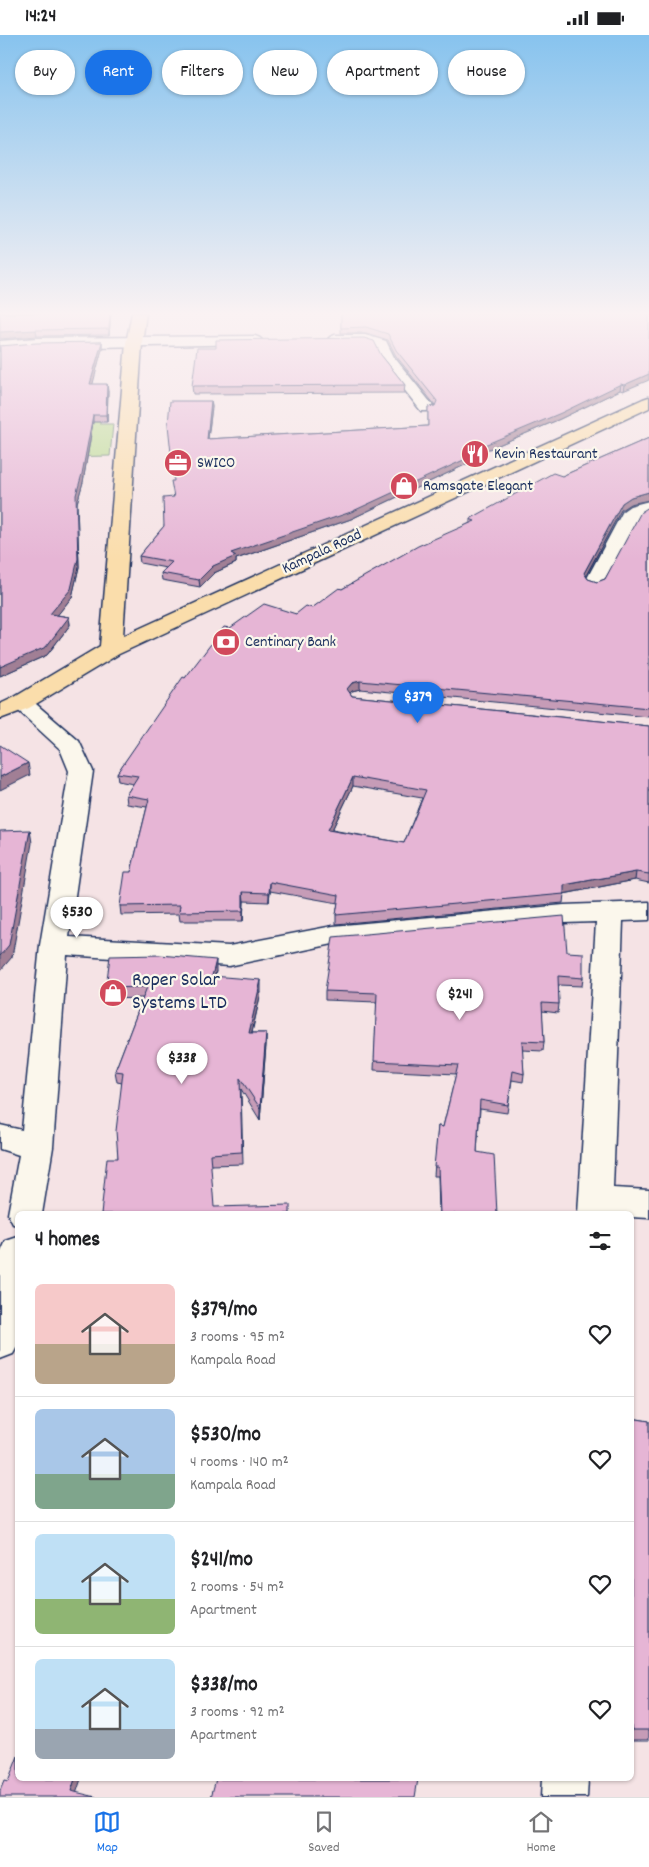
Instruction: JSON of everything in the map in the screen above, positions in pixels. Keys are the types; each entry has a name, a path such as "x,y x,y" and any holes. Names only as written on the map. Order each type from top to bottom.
{"main road":[{"path":"111,649 130,395"},
{"name":"Kampala Road","path":"10,707 111,649 649,402"}],"street":[{"path":"417,395 427,408"},
{"path":"595,582 630,515 637,510 649,507"},
{"path":"10,707 71,746 81,771 54,945 37,1147 26,1211"},
{"path":"610,911 595,1207 649,1204"},
{"path":"54,945 229,956 333,935 564,914 649,911"},
{"path":"0,1137 37,1147"},
{"path":"0,1343 15,1266"},
{"path":"564,1797 565,1781"}],"green space":[{"path":"100,416 100,424 113,424 110,456 56,457 62,417"}],"building":[{"path":"0,395 107,395 106,415 93,415 82,474 76,495 78,559 71,589 50,614 69,617 46,647 0,667"},
{"path":"432,395 598,395 561,413 463,454 470,457 351,512 231,553 236,556 213,566 199,580 161,573 172,562 139,556 164,526 163,498 174,497 171,481 174,481 168,425 170,401 211,401 207,439 428,426 428,407 435,406 437,401"},
{"path":"649,438 649,492 631,497 622,503 584,573 588,579 597,582 605,579 641,512 649,507 649,708 360,681 352,683 347,689 352,696 649,726 649,874 636,872 564,885 564,894 336,915 339,895 270,882 269,893 243,892 243,911 179,912 180,905 120,906 125,872 131,872 149,799 126,795 138,776 117,773 183,677 185,678 224,627 230,628 264,604 296,614 306,606 312,608 339,588 342,589 418,546 475,521 470,519 553,473 562,476","holes":["353,777 426,790 404,843 328,830"]},
{"path":"0,745 28,763 0,777"},
{"path":"30,830 9,945 0,956 0,831"},
{"path":"564,916 567,952 583,953 583,978 558,976 559,1004 542,1003 544,1042 522,1041 524,1074 513,1071 508,1105 480,1100 477,1152 494,1155 497,1211 440,1211 438,1167 434,1167 438,1126 443,1127 458,1065 374,1061 377,993 325,991 333,937"},
{"path":"160,955 216,960 212,976 261,980 249,1033 266,1033 260,1108 240,1078 242,1152 210,1154 214,1207 290,1205 290,1211 101,1211 107,1158 118,1158 116,1131 123,1072 115,1071 147,987 106,988 110,956"},
{"path":"634,1418 649,1421 649,1730 634,1730"},
{"path":"15,1764 15,1781 74,1781 71,1791 96,1797 0,1797 4,1781 8,1782"},
{"path":"215,1781 418,1781 415,1797 211,1797"}],"place":[{"name":"Kevin Restaurant","path":"475,454"},
{"name":"SWICO","path":"178,463"},
{"name":"Ramsgate Elegant","path":"404,486"},
{"name":"Centinary Bank","path":"226,642"},
{"name":"Roper Solar Systems LTD","path":"113,993"}]}
